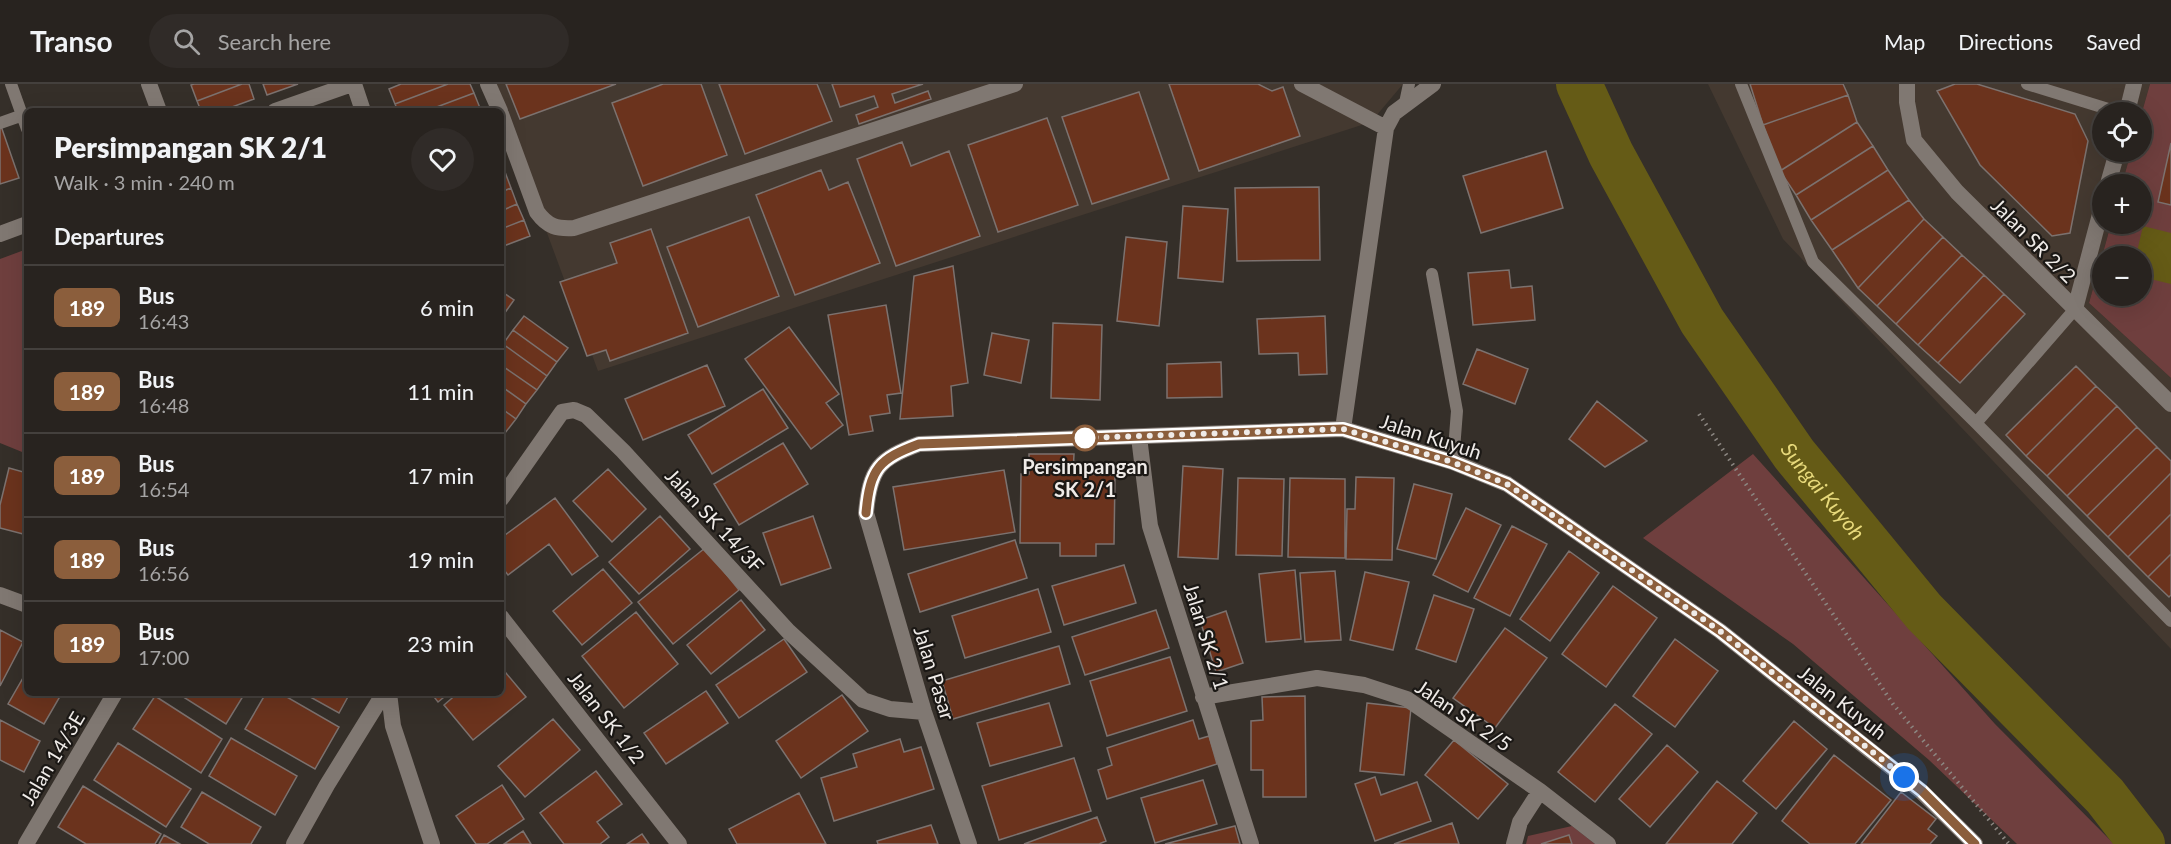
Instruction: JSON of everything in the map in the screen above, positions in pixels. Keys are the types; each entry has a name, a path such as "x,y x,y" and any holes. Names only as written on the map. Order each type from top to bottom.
{"street":[{"path":"149,84 158,108"},
{"path":"284,108 353,84 362,108"},
{"path":"488,84 498,108"},
{"path":"504,124 537,212 545,223 559,229 574,228 691,192 1015,84"},
{"path":"1302,84 1386,128"},
{"path":"1343,429 1386,128 1394,113 1433,84"},
{"name":"Jalan SR 2/2","path":"1907,84 1907,102 1914,140 1957,192 2171,404"},
{"path":"2129,102 2133,84"},
{"path":"0,234 24,225"},
{"path":"2075,309 2095,234"},
{"name":"Jalan SK 14/3F","path":"504,495 562,412 580,411 623,452 788,631 863,700 890,709 924,712"},
{"name":"Jalan Kuyuh","path":"866,513 867,494 874,474 889,455 919,444 1343,429 1452,462 1507,484 1720,631 1922,791 1975,844"},
{"name":"Jalan SK 2/1","path":"1139,436 1150,526 1251,844"},
{"name":"Jalan Pasar","path":"866,513 924,712 969,844"},
{"path":"0,595 24,604"},
{"name":"Jalan SK 1/2","path":"504,621 679,844"},
{"name":"Jalan SK 2/5","path":"1203,697 1317,678 1364,685 1407,699 1540,792 1608,844"},
{"name":"Jalan 14/3E","path":"26,844 113,696"},
{"path":"294,844 327,784 382,696"},
{"path":"389,696 393,726 432,844"},
{"path":"1514,844 1520,822 1540,792"}],"lane":[{"path":"11,84 24,119"},
{"path":"1405,103 1409,84"},
{"path":"1741,84 1813,262 2171,621"},
{"path":"2027,84 2092,104"},
{"path":"0,123 23,116"},
{"path":"1432,274 1457,411 1452,462"},
{"path":"1976,423 2075,309"}],"path":[{"path":"1699,414 1893,704 2010,844"}],"shaded area":[{"path":"492,84 1403,84 1371,122 598,371 504,116 504,108 501,108"},
{"path":"1708,84 2150,84 2145,102 2092,102 2092,162 2128,162 2125,174 2092,174 2092,234 2108,234 2105,246 2092,246 2092,292 2089,303 2171,378 2171,649 1783,239"},
{"path":"2150,84 2171,84 2171,378 2092,306 2152,306 2152,246 2105,246 2108,234 2152,234 2152,174 2125,174 2128,162 2152,162 2152,102 2145,102"},
{"path":"2152,228 2171,233 2171,284 2152,279 2152,246 2138,246 2141,234 2152,234"},
{"path":"24,250 24,453 0,443 0,259"},
{"path":"1753,454 1995,724 2114,844 2017,844 1929,760 1793,644 1643,538"},
{"path":"1572,826 1595,844 1526,844 1528,836"}],"building":[{"path":"242,84 197,101 191,85"},
{"path":"242,84 249,84 254,99 229,108 200,108 197,101"},
{"path":"263,84 298,84 267,95"},
{"path":"401,84 448,84 395,104 389,89"},
{"path":"448,84 470,84 474,93 434,108 397,108 395,104"},
{"path":"506,84 616,84 520,119"},
{"path":"663,84 701,84 727,155 643,186 612,103"},
{"path":"719,84 817,84 832,121 745,154"},
{"path":"832,84 923,84 892,94 895,103 928,91 931,99 859,124 856,115 878,107 874,96 840,107"},
{"path":"1169,84 1258,84 1272,91 1283,87 1300,136 1199,171"},
{"path":"1750,84 1843,84 1848,95 1763,125"},
{"path":"1955,84 1977,84 2075,114 2088,141 2070,233 2052,236 1980,165 1937,91"},
{"path":"1139,92 1169,179 1092,204 1062,117"},
{"path":"474,93 480,108 434,108"},
{"path":"1848,95 1857,122 1780,171 1763,125"},
{"path":"1047,118 1078,205 998,232 968,145"},
{"path":"1857,122 1873,146 1796,195 1780,171"},
{"path":"0,127 19,178 0,184"},
{"path":"902,142 911,166 949,151 980,236 896,266 857,159"},
{"path":"2171,143 2171,205 2158,202"},
{"path":"1873,146 1888,170 1811,220 1796,195"},
{"path":"1546,151 1563,208 1481,233 1463,176"},
{"path":"821,170 829,190 848,182 880,263 795,295 756,195"},
{"path":"1888,170 1909,200 1832,250 1811,220"},
{"path":"504,172 511,188 504,191"},
{"path":"1319,187 1320,260 1237,261 1235,188"},
{"path":"511,188 517,204 504,210 504,191"},
{"path":"1909,200 1924,219 1858,288 1832,250"},
{"path":"517,204 524,220 504,228 504,210"},
{"path":"1183,206 1228,209 1223,282 1178,278"},
{"path":"749,217 779,296 698,327 667,247"},
{"path":"1924,219 1943,237 1877,306 1858,288"},
{"path":"524,220 530,236 504,246 504,228"},
{"path":"651,229 688,333 610,361 606,350 587,356 560,282 617,263 610,243"},
{"path":"1126,237 1167,242 1159,326 1117,321"},
{"path":"1943,237 1962,255 1896,324 1877,306"},
{"path":"1962,255 1984,275 1918,345 1896,324"},
{"path":"953,266 968,383 951,386 953,416 900,419 914,276"},
{"path":"1509,270 1511,288 1532,286 1535,320 1473,325 1468,273"},
{"path":"1984,275 2004,294 1938,363 1918,345"},
{"path":"504,293 514,300 504,314"},
{"path":"2004,294 2025,314 1960,383 1938,363"},
{"path":"886,305 901,393 887,395 890,413 870,416 873,431 849,435 828,315"},
{"path":"524,316 568,348 557,362 513,330"},
{"path":"1325,316 1327,374 1299,375 1298,353 1259,354 1257,319"},
{"path":"1053,323 1102,325 1100,400 1051,398"},
{"path":"789,327 839,394 826,403 843,425 811,449 745,359"},
{"path":"513,330 557,362 547,376 504,343"},
{"path":"992,333 1029,340 1021,383 984,375"},
{"path":"504,345 547,376 537,390 504,367"},
{"path":"1477,349 1528,369 1515,404 1463,384"},
{"path":"1221,362 1222,397 1167,398 1167,364"},
{"path":"707,365 725,406 643,440 625,399"},
{"path":"2076,366 2096,386 2026,456 2006,435"},
{"path":"504,367 537,390 526,404 504,388"},
{"path":"2096,386 2117,406 2047,476 2026,456"},
{"path":"504,388 526,404 516,419 504,410"},
{"path":"763,389 788,428 712,474 688,435"},
{"path":"1597,401 1647,441 1605,467 1569,439"},
{"path":"2117,406 2137,427 2067,496 2047,476"},
{"path":"504,410 516,419 504,432"},
{"path":"2137,427 2157,447 2087,516 2067,496"},
{"path":"783,443 808,484 739,525 714,484"},
{"path":"2157,447 2171,461 2171,473 2108,537 2087,516"},
{"path":"1029,454 1074,454 1073,474 1115,475 1114,544 1096,544 1096,556 1060,556 1060,543 1020,543 1021,474 1029,474"},
{"path":"1183,466 1223,469 1218,559 1178,557"},
{"path":"9,468 24,472 24,534 0,528 0,505"},
{"path":"608,469 646,509 612,542 573,501"},
{"path":"1004,470 1015,532 904,550 893,487"},
{"path":"2171,473 2171,514 2128,557 2108,537"},
{"path":"1356,477 1394,478 1392,560 1346,559 1347,509 1355,509"},
{"path":"1238,478 1284,479 1282,556 1236,555"},
{"path":"1290,478 1345,479 1345,558 1288,557"},
{"path":"1414,484 1452,494 1436,559 1397,549"},
{"path":"555,498 598,556 572,575 549,544 508,575 504,570 504,536"},
{"path":"1466,508 1501,525 1468,592 1433,575"},
{"path":"2171,514 2171,554 2148,577 2128,557"},
{"path":"660,516 690,549 639,594 609,562"},
{"path":"813,516 831,568 781,585 763,533"},
{"path":"1512,526 1547,544 1510,616 1474,598"},
{"path":"1015,540 1027,578 920,612 908,574"},
{"path":"705,548 739,590 673,644 638,602"},
{"path":"1569,551 1599,573 1550,641 1520,619"},
{"path":"2171,554 2171,595 2169,597 2148,577"},
{"path":"1124,565 1136,603 1064,625 1052,586"},
{"path":"603,569 632,603 582,645 553,611"},
{"path":"1295,570 1301,639 1266,642 1259,574"},
{"path":"1335,571 1341,640 1305,642 1300,573"},
{"path":"1365,572 1409,582 1393,650 1350,640"},
{"path":"1613,586 1657,618 1606,687 1562,654"},
{"path":"1038,589 1051,632 965,658 952,616"},
{"path":"1434,595 1474,609 1456,662 1416,649"},
{"path":"741,600 765,630 711,674 687,645"},
{"path":"1156,610 1169,648 1085,675 1072,637"},
{"path":"1226,611 1243,663 1216,672 1200,620"},
{"path":"636,612 678,664 624,708 582,656"},
{"path":"1505,628 1547,658 1495,728 1453,698"},
{"path":"0,630 23,642 0,686"},
{"path":"784,639 807,672 739,718 716,685"},
{"path":"1675,639 1718,671 1675,727 1633,696"},
{"path":"1059,646 1070,684 953,719 942,681"},
{"path":"1170,657 1187,711 1107,736 1090,681"},
{"path":"504,671 526,697 473,740 444,705 454,696 504,696"},
{"path":"24,676 24,696 60,696 44,724 8,704"},
{"path":"706,691 728,723 666,764 644,733"},
{"path":"842,695 868,731 801,778 776,741"},
{"path":"155,696 222,739 201,773 133,729"},
{"path":"182,696 243,696 226,724"},
{"path":"264,696 285,696 339,727 315,769 245,729"},
{"path":"308,696 348,696 339,713"},
{"path":"433,696 445,696 438,702"},
{"path":"1305,696 1306,797 1263,797 1263,770 1251,770 1251,721 1263,720 1262,697"},
{"path":"1049,703 1062,746 990,766 977,723"},
{"path":"1367,703 1411,708 1404,775 1360,771"},
{"path":"1615,704 1652,734 1595,802 1558,772"},
{"path":"553,719 580,750 525,797 498,766"},
{"path":"0,720 40,741 24,772 0,760"},
{"path":"1193,720 1199,739 1209,736 1217,764 1107,799 1098,770 1112,765 1107,748"},
{"path":"1794,721 1827,749 1776,809 1743,781"},
{"path":"231,738 297,776 275,815 209,776"},
{"path":"900,739 904,752 921,747 934,789 834,821 821,778 857,767 853,754"},
{"path":"1454,740 1508,784 1478,819 1425,775"},
{"path":"118,743 191,789 166,827 94,780"},
{"path":"1667,745 1698,772 1650,827 1619,799"},
{"path":"1834,755 1891,800 1855,844 1810,844 1782,821"},
{"path":"1074,758 1091,811 999,840 982,786"},
{"path":"596,771 622,804 597,822 609,837 600,844 564,844 540,813"},
{"path":"1375,777 1381,795 1417,782 1431,821 1375,841 1355,784"},
{"path":"1203,780 1217,824 1155,843 1141,798"},
{"path":"1717,781 1757,813 1732,844 1666,844"},
{"path":"502,785 524,819 487,844 476,844 456,816"},
{"path":"83,786 161,834 155,844 86,844 58,827"},
{"path":"202,792 261,827 251,844 209,844 181,827"},
{"path":"1901,792 1936,819 1928,829 1937,836 1930,844 1861,844"},
{"path":"799,793 826,844 737,844 729,829"},
{"path":"1097,817 1106,841 1099,844 1024,844"},
{"path":"1452,823 1459,844 1394,844"},
{"path":"931,825 938,844 878,844 877,841"},
{"path":"1235,826 1240,844 1165,844"},
{"path":"523,831 531,844 504,844"},
{"path":"642,834 649,844 627,844"},
{"path":"164,835 180,844 159,844"},
{"path":"1569,835 1572,844 1541,844"}],"waterway":[{"name":"Sungai Kuyoh","path":"1579,84 1611,154 1702,321 1794,454 1924,612 2105,796 2142,844"}],"bus line":[{"name":"189","path":"866,513 867,494 874,474 889,455 919,444 1343,429 1452,462 1507,484 1720,631 1922,791 1975,844"}],"place":[{"name":"Persimpangan SK 2/1","path":"1085,438"}],"route":[{"path":"1085,438 1343,429 1452,462 1507,484 1720,631 1904,777"}]}
